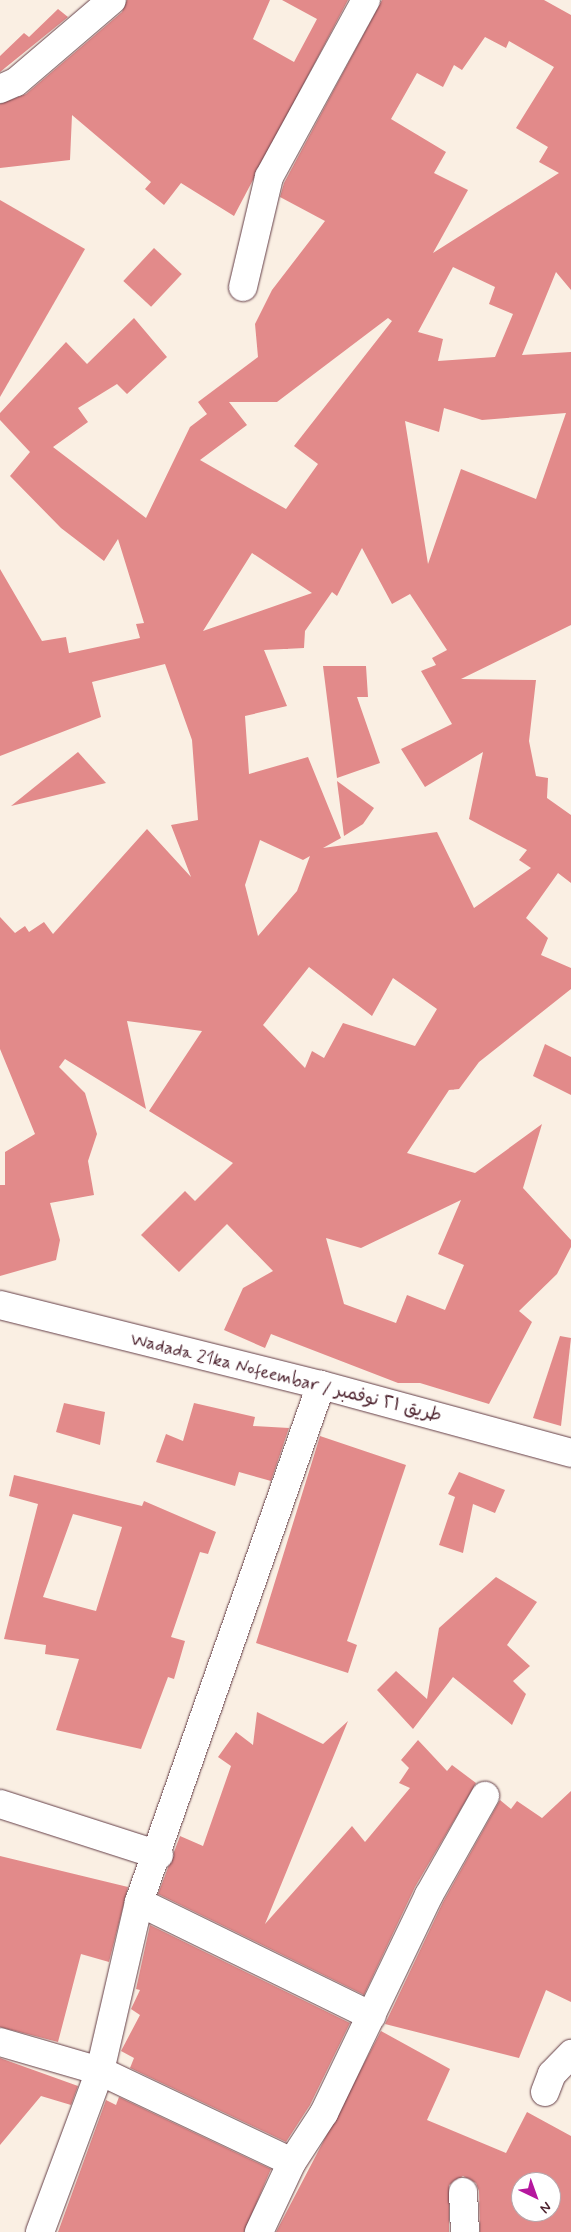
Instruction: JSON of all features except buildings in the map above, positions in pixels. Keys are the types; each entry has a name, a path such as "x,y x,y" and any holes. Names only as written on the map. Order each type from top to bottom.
{"street":[{"path":"0,89 16,82 112,0"},
{"path":"243,287 269,177 366,0"},
{"name":"Wadada 21ka Nofeembar / طريق ٢١ نوفمبر","path":"0,1305 321,1384 571,1453"},
{"path":"40,2232 100,2071 139,1902 159,1855 321,1384"},
{"path":"259,2232 292,2162 324,2113 429,1895 485,1796"},
{"path":"0,1804 159,1855"},
{"path":"139,1902 372,2016"},
{"path":"0,2042 100,2071 292,2162"},
{"path":"545,2092 552,2074 571,2054"},
{"path":"463,2192 466,2232"}]}
